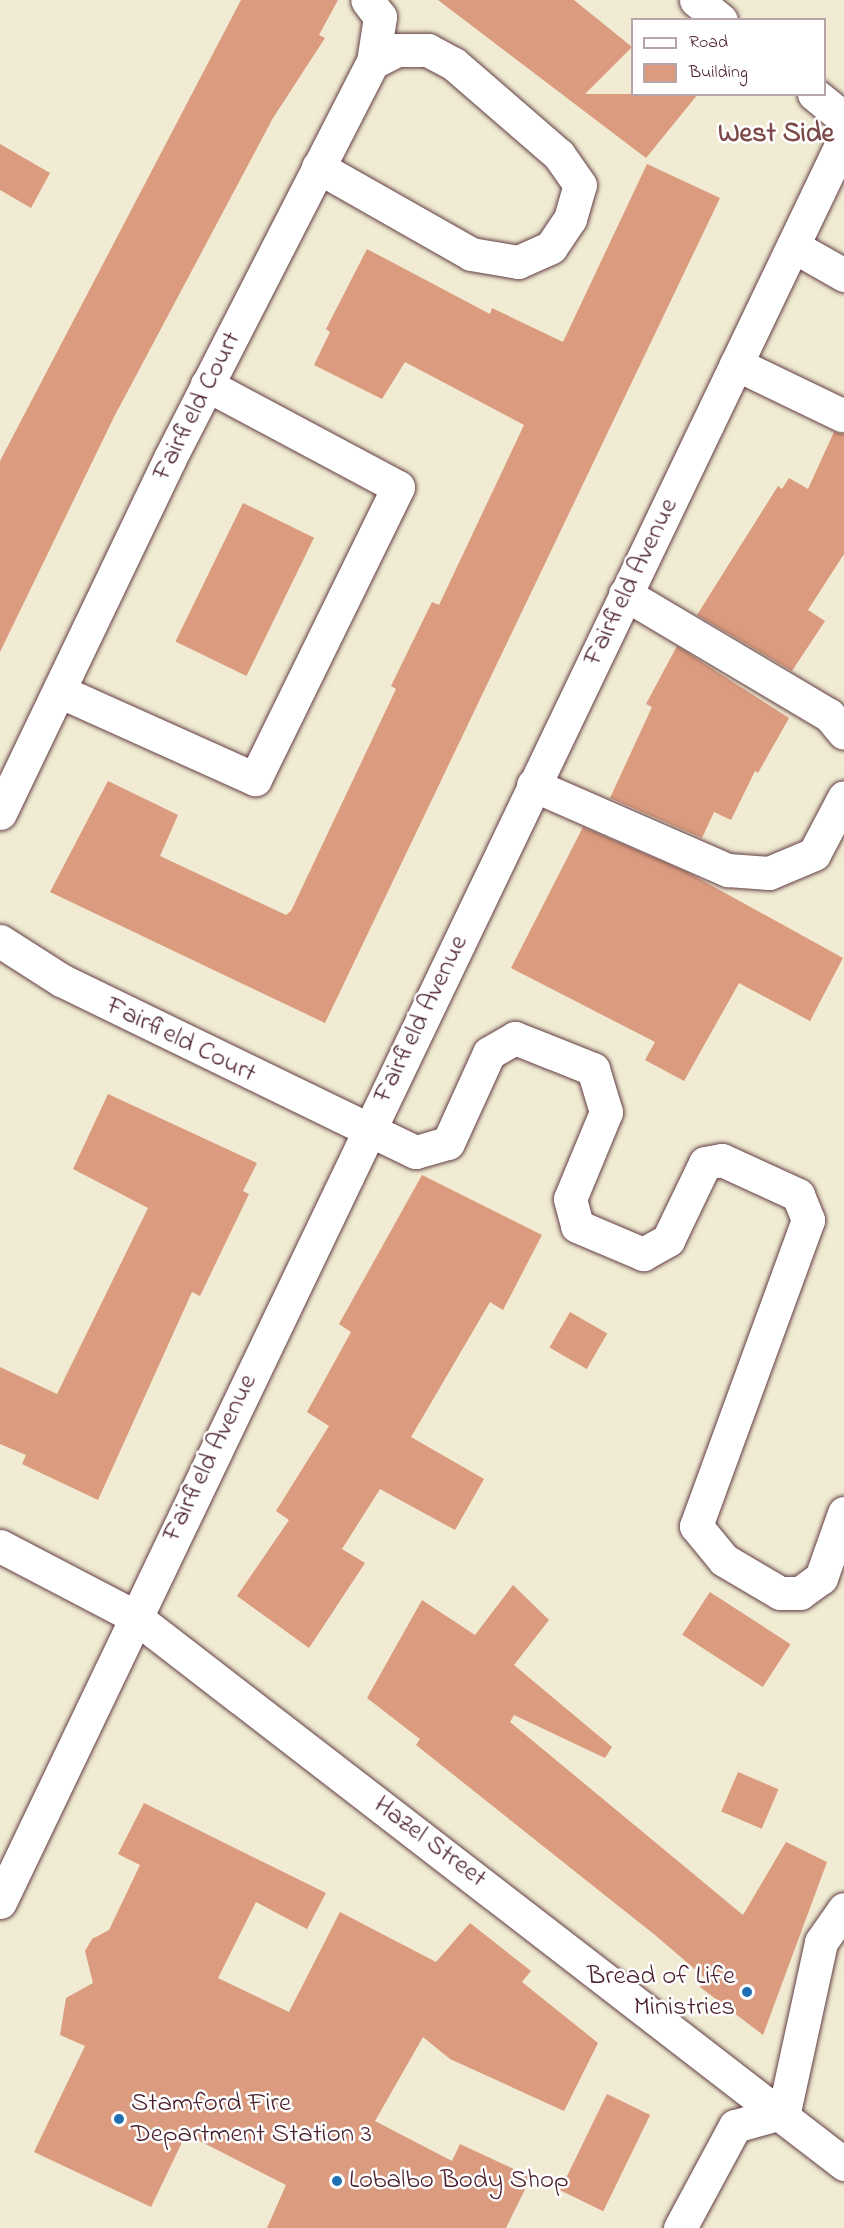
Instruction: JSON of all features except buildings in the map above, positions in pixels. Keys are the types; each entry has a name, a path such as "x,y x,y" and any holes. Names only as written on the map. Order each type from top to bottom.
{"street":[{"name":"Fairfield Court","path":"0,813 207,385 372,62 380,17 367,0"},
{"path":"696,0 718,18"},
{"path":"318,167 471,254 518,262 551,247 570,219 580,185 559,155 454,64 428,50 396,50 372,62"},
{"path":"816,96 844,118"},
{"name":"Fairfield Avenue","path":"0,1902 134,1616 844,139"},
{"path":"793,246 844,275"},
{"path":"736,364 842,415"},
{"path":"59,690 255,779 398,487 207,385"},
{"path":"625,594 830,715 844,733"},
{"path":"533,785 728,870 768,873 814,854 844,797"},
{"name":"Fairfield Court","path":"0,941 61,980 366,1132 416,1152 448,1143 489,1053 515,1038 593,1069 606,1112 570,1199 577,1226 643,1254 668,1240 705,1163 722,1160 798,1195 808,1221 696,1526 724,1560 780,1593 800,1593 821,1578 844,1513"},
{"name":"Hazel Street","path":"0,1546 134,1616 784,2112 844,2164"},
{"path":"680,2228 735,2126 784,2112 821,1942 844,1909"}],"place":[{"name":"Bread of Life Ministries","path":"747,1992"},
{"name":"Stamford Fire Department Station 3","path":"119,2119"},
{"name":"Lobalbo Body Shop","path":"337,2181"}],"district":[{"name":"West Side","path":"776,135"}]}
